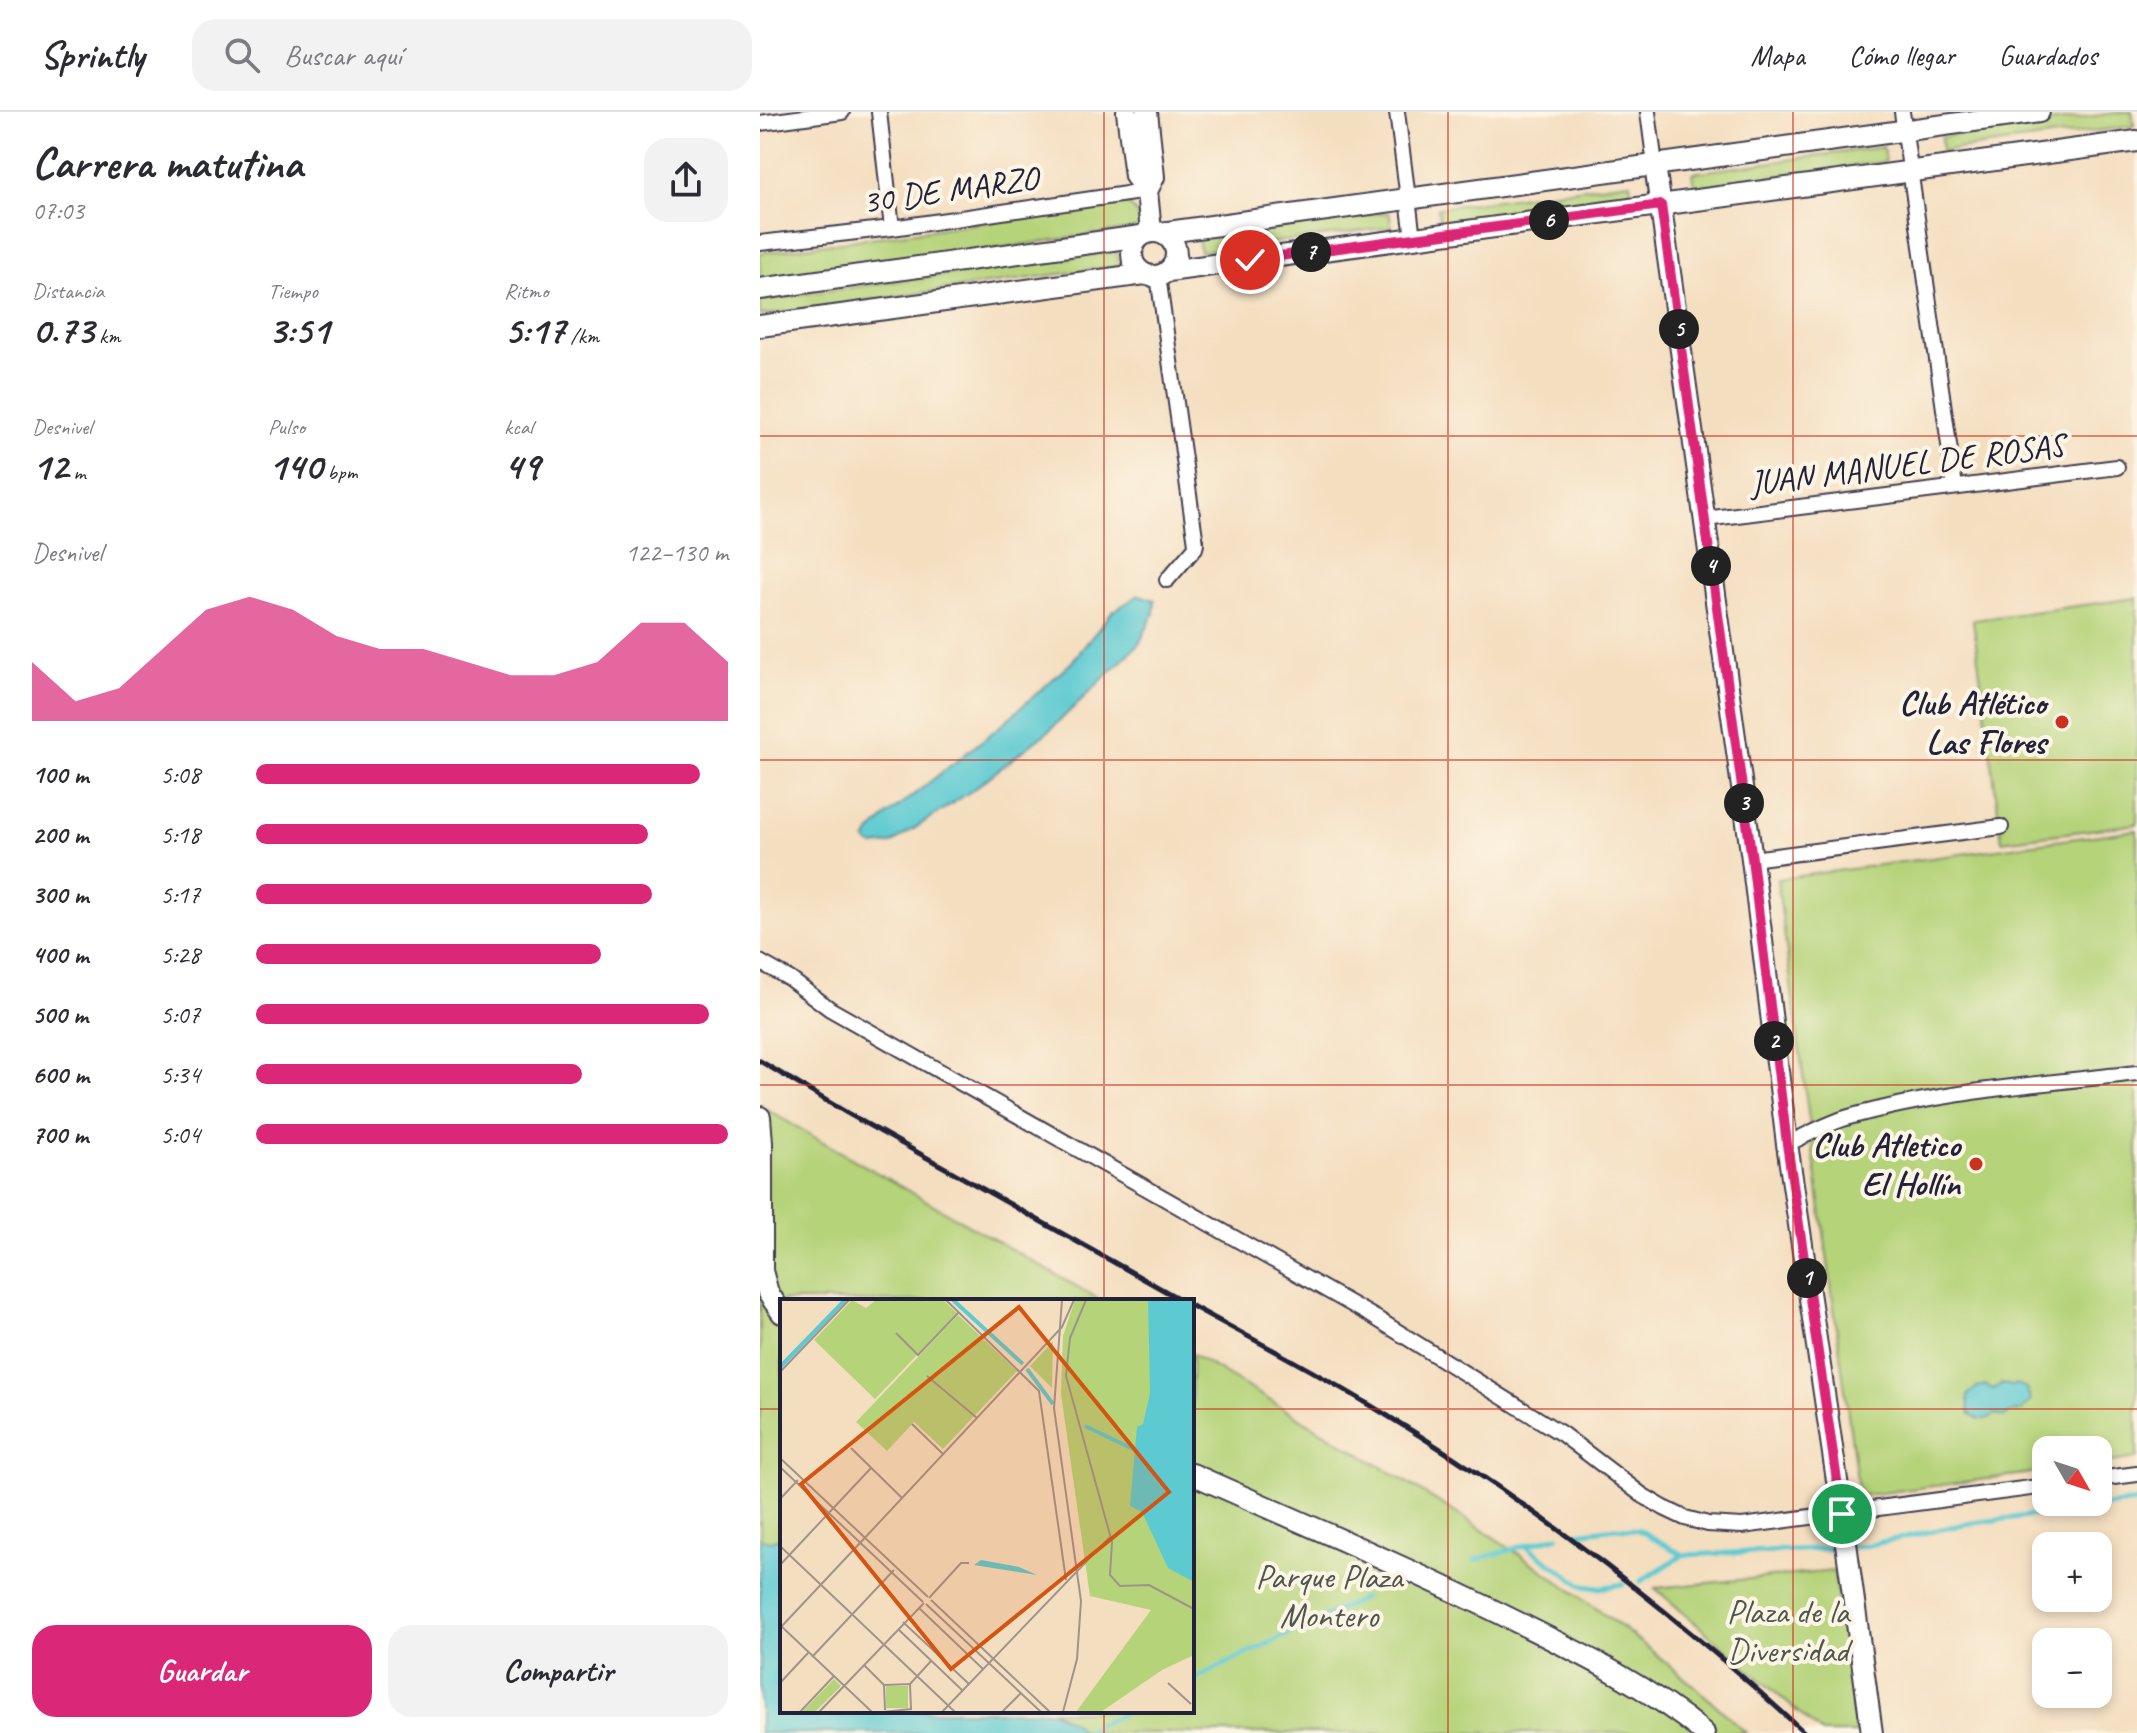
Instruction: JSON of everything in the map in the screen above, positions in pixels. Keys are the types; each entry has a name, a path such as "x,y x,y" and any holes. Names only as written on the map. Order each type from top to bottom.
{"main road":[{"path":"1127,112 1135,176 1147,191"},
{"path":"1147,112 1154,177 1147,191 1151,234"},
{"path":"760,289 1655,165 1904,121 2039,112"},
{"path":"760,326 2137,141"},
{"path":"1655,165 1752,859 1787,1144 1872,1733"},
{"path":"1151,234 1168,237 1175,248 1175,261 1157,274 1134,264 1132,253 1136,241 1151,234"},
{"path":"760,1117 761,1274 768,1293 780,1310"},
{"path":"760,1306 780,1312"},
{"path":"1194,1475 1453,1590 1572,1649 1626,1677 1704,1733"}],"street":[{"path":"760,123 842,112"},
{"path":"879,112 892,228"},
{"path":"1397,112 1413,238"},
{"path":"1648,112 1655,165"},
{"path":"1904,121 1955,487"},
{"name":"30 DE MARZO","path":"760,243 892,228 1147,191"},
{"path":"1157,274 1196,544 1167,580"},
{"name":"JUAN MANUEL DE ROSAS","path":"1705,519 2117,467"},
{"path":"1752,859 2001,827"},
{"path":"760,962 790,979 830,1009 1374,1317 1562,1434 1642,1495 1685,1518 1708,1524 1742,1526 1844,1524 2032,1489"},
{"path":"1787,1144 1846,1118 1894,1107 1991,1089 2137,1073"},
{"path":"2112,1477 2137,1474"}],"green space":[{"path":"2132,112 2134,126 1942,151 1941,137"},
{"path":"1883,147 1885,162 1694,187 1692,173"},
{"path":"1630,182 1632,197 1440,223 1438,208"},
{"path":"1127,203 1138,214 1140,228 760,282 760,253"},
{"path":"1389,212 1392,227 1200,252 1198,238"},
{"path":"1117,251 1119,266 760,315 760,300"},
{"name":"Club Atlético Las Flores","path":"2137,598 2137,824 2002,841 1973,620"},
{"name":"Club Atletico El Hollín","path":"2137,830 2137,1458 2112,1462 2112,1436 2032,1436 2032,1473 1859,1496 1777,879"},
{"name":"Parque Plaza Montero","path":"760,1106 1098,1299 780,1299 780,1713 1194,1713 1194,1355 1408,1483 1549,1575 1618,1624 1746,1733 760,1733"},
{"name":"Plaza de la Diversidad","path":"1834,1571 1856,1733 1822,1733 1655,1588"}],"water":[{"path":"1139,595 1155,600 1154,613 1139,644 1050,730 971,791 891,844 874,846 866,841 888,815 998,728 1071,663 1112,612"},
{"path":"2002,1384 2018,1384 2026,1389 2031,1401 2021,1411 2004,1417 1995,1414 1982,1419 1969,1413 1968,1395 1985,1385 1993,1389"},
{"path":"780,1538 780,1713 1056,1713 1084,1733 760,1733 760,1539 771,1541"}],"waterway":[{"path":"1850,1547 1965,1524 2137,1502"},
{"path":"1577,1533 1616,1528 1639,1530 1683,1555 1840,1548"},
{"path":"1475,1560 1558,1536"},
{"path":"1525,1545 1583,1586 1599,1588 1623,1584"},
{"path":"1641,1581 1683,1555"},
{"path":"1194,1679 1364,1598"},
{"path":"1083,1732 1124,1713"}],"railway":[{"path":"760,1061 1179,1299"},
{"path":"1194,1307 1355,1396 1491,1482 1653,1602 1805,1733"}],"place":[{"name":"Club Atlético Las Flores","path":"2062,722"},
{"name":"Club Atletico El Hollín","path":"1976,1164"}],"route":[{"path":"1250,260 1661,205 1752,859 1787,1144 1842,1514"}]}
